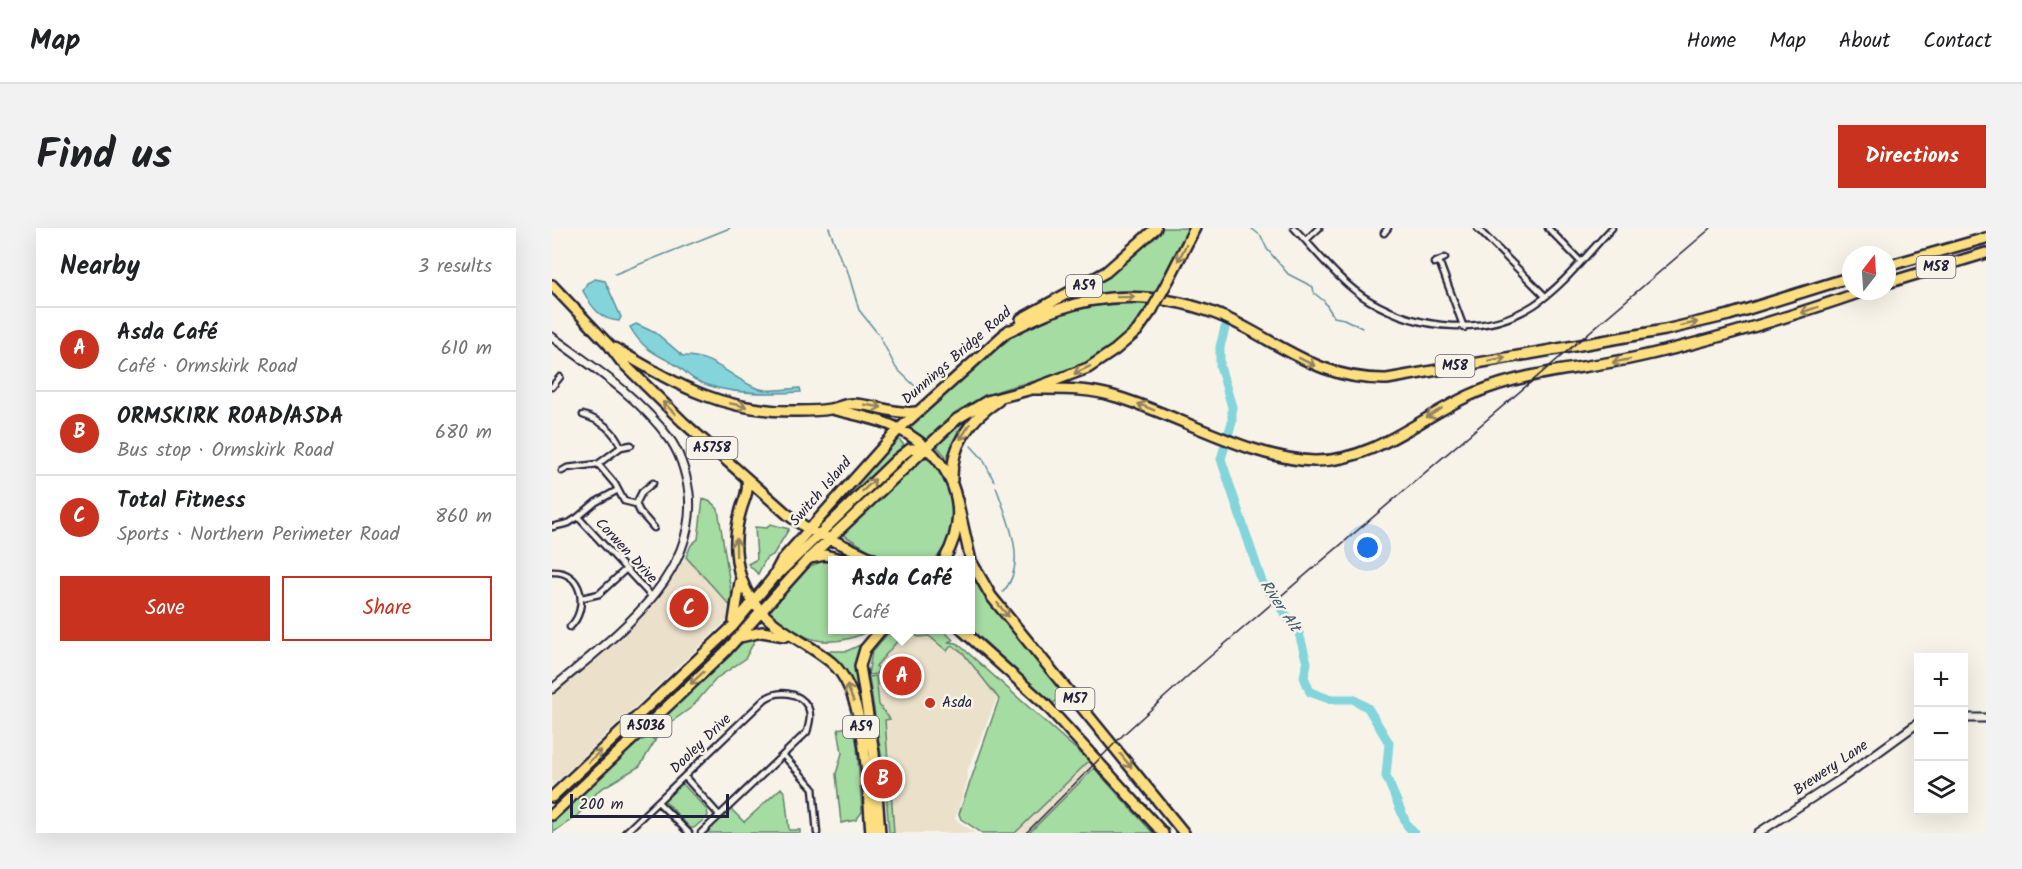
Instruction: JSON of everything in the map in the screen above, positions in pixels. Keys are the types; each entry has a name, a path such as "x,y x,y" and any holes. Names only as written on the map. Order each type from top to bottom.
{"highway":[{"name":"Dunnings Bridge Road","path":"899,429 1005,333 1035,311 1106,272 1156,228"},
{"path":"946,556 955,535 957,500 952,483 956,449 967,427 977,415 1005,396 1073,374 1101,360 1137,331 1152,310 1195,228"},
{"name":"M58","path":"1896,263 1986,238"},
{"name":"M58","path":"1896,280 1986,253"},
{"name":"M58","path":"1005,333 1050,312 1080,303 1121,297 1165,300 1231,320 1301,359 1334,374 1362,379 1387,379 1675,327 1729,315 1842,280"},
{"name":"A5758","path":"552,285 636,376 747,480 808,529 817,534 832,536 866,556"},
{"name":"M58","path":"1032,388 1074,388 1104,393 1241,443 1298,460 1315,461 1348,457 1380,445 1443,408 1488,388 1707,341 1842,298"},
{"name":"A5758","path":"609,345 682,388 728,403 770,410 830,409 860,415 899,429 939,459 952,483"},
{"name":"A5036","path":"552,815 739,638 808,559 915,458 971,409 1005,396"},
{"name":"A5758","path":"830,409 845,404 858,404 902,412 916,412"},
{"path":"899,429 915,458"},
{"name":"Switch Island","path":"772,579 782,560 829,504 899,429"},
{"path":"772,579 789,566 817,534 910,449 926,448"},
{"path":"732,627 738,608 741,576 736,539 741,511 748,492 747,480"},
{"name":"M57","path":"957,500 970,556"},
{"path":"829,504 832,536"},
{"path":"808,559 828,556"},
{"name":"M57","path":"975,568 991,596 1184,833"},
{"path":"741,576 753,602 762,611"},
{"name":"A5036","path":"552,796 732,627 772,579"},
{"name":"A59","path":"762,611 790,637 836,668 855,706 864,747 871,833"},
{"path":"739,638 762,632 790,637"},
{"name":"A59","path":"876,634 864,649 860,666 874,753 880,833"},
{"name":"M57","path":"966,634 1045,704 1163,833"}],"main road":[{"path":"552,337 637,402 670,439 680,458 689,497 687,534 675,564 629,621 552,690"},
{"path":"1968,718 1986,718"},
{"name":"Brewery Lane","path":"1758,833 1841,779 1914,726"}],"street":[{"path":"1294,228 1369,300 1420,321 1464,328 1499,322 1534,305 1560,284 1612,228"},
{"path":"1306,240 1318,228"},
{"path":"1384,233 1388,228"},
{"path":"1477,228 1545,296"},
{"path":"1548,228 1580,261"},
{"path":"1439,261 1464,328"},
{"path":"552,387 560,377"},
{"path":"596,419 600,412"},
{"path":"584,415 596,419 612,432 621,447"},
{"path":"564,461 565,469 598,465 621,447 632,445"},
{"path":"598,465 615,484 616,491 624,501 636,504 652,525 656,517"},
{"path":"636,504 642,492 653,483"},
{"path":"648,487 654,493"},
{"path":"578,517 596,502 616,491"},
{"name":"Corwen Drive","path":"552,527 578,517 651,596"},
{"path":"582,598 604,591 626,569"},
{"path":"552,572 560,572 571,577 582,598 581,610 570,627"},
{"path":"570,616 577,619"},
{"name":"Dooley Drive","path":"625,833 775,692 788,693 809,708 810,719 807,732 783,755"},
{"path":"701,833 783,755 813,788 817,833"},
{"path":"685,777 719,815"},
{"path":"658,802 689,833"}],"shaded area":[{"path":"686,557 734,610 727,620 552,786 552,696 635,618"},
{"path":"901,634 934,634 957,645 1003,683 967,772 968,779 955,819 975,833 888,833 878,710 870,665"},
{"path":"1089,761 1094,768 1029,833 1015,833"}],"green space":[{"path":"1162,228 1191,228 1156,293 1119,291 1069,300 1109,275"},
{"path":"1150,302 1125,335 1103,353 1079,367 985,396 958,412 927,440 908,427 989,355 1012,337 1043,319 1079,307"},
{"path":"968,417 953,441 948,459 936,445 953,427"},
{"path":"897,437 904,445 834,513 833,508"},
{"path":"924,457 941,472 950,494 952,518 947,541 938,556 878,556 842,534"},
{"path":"703,499 711,502 718,509 734,610 686,557 691,545 698,539"},
{"path":"770,524 789,529 773,555 766,558 758,574 748,564 757,559 755,527 767,528"},
{"path":"828,561 828,634 861,634 842,640 817,640 793,630 769,611 787,587 816,563"},
{"path":"975,577 989,600 1064,693 1053,704 975,633"},
{"path":"888,634 904,634 876,666 879,669 876,674 868,675 872,652"},
{"path":"914,634 947,634 953,640 948,642 957,643 1089,761 1015,833 982,833 961,819 959,814 999,699 963,653 952,645 947,651 929,636 918,637"},
{"path":"756,638 745,659 717,678 692,707 667,725 655,740 649,733 641,737 747,639"},
{"path":"862,644 858,656 865,711 862,712 841,665 821,651 847,651"},
{"path":"876,676 879,705 890,719 885,720 889,774 885,774 882,761 869,677"},
{"path":"852,719 857,746 862,812 856,820 841,823 836,774 842,753 838,729 847,727"},
{"path":"649,735 655,741 640,766 599,790 577,816 552,833 552,821 640,738 643,740"},
{"path":"1094,768 1153,833 1029,833"},
{"path":"885,776 890,776 894,833 889,833"},
{"path":"680,783 707,810 708,816 694,828 690,828 664,800"},
{"path":"781,788 785,793 789,830 800,830 800,833 703,833 730,808 744,822"}],"water":[{"path":"595,279 605,281 621,317 619,321 601,315 586,297 583,291 587,283"},
{"path":"636,324 656,333 683,356 712,362 754,387 770,390 800,388 801,392 732,391 705,384 692,378 639,341 630,327"}],"waterway":[{"path":"615,274 730,228"},
{"path":"829,228 841,260 847,269 859,310 879,335 896,368 918,389"},
{"path":"1251,228 1261,236 1267,249 1288,274 1313,287 1314,293 1324,301 1334,317 1362,328"},
{"name":"River Alt","path":"1225,328 1220,347 1220,366 1232,407 1232,422 1221,459 1262,582 1299,633 1307,663 1304,677 1310,692 1329,699 1353,699 1368,708 1389,743 1386,776 1407,825 1414,833"},
{"path":"971,446 983,459 994,481"},
{"path":"996,487 1010,527 1015,554 1011,580 1003,592"}],"railway":[{"path":"1026,833 1125,733 1199,666 1711,228"}],"place":[{"name":"Total Fitness","path":"689,608"},
{"name":"Asda Café","path":"902,676"},
{"name":"Asda","path":"930,703"},
{"name":"ORMSKIRK ROAD/ASDA","path":"883,779"}]}
